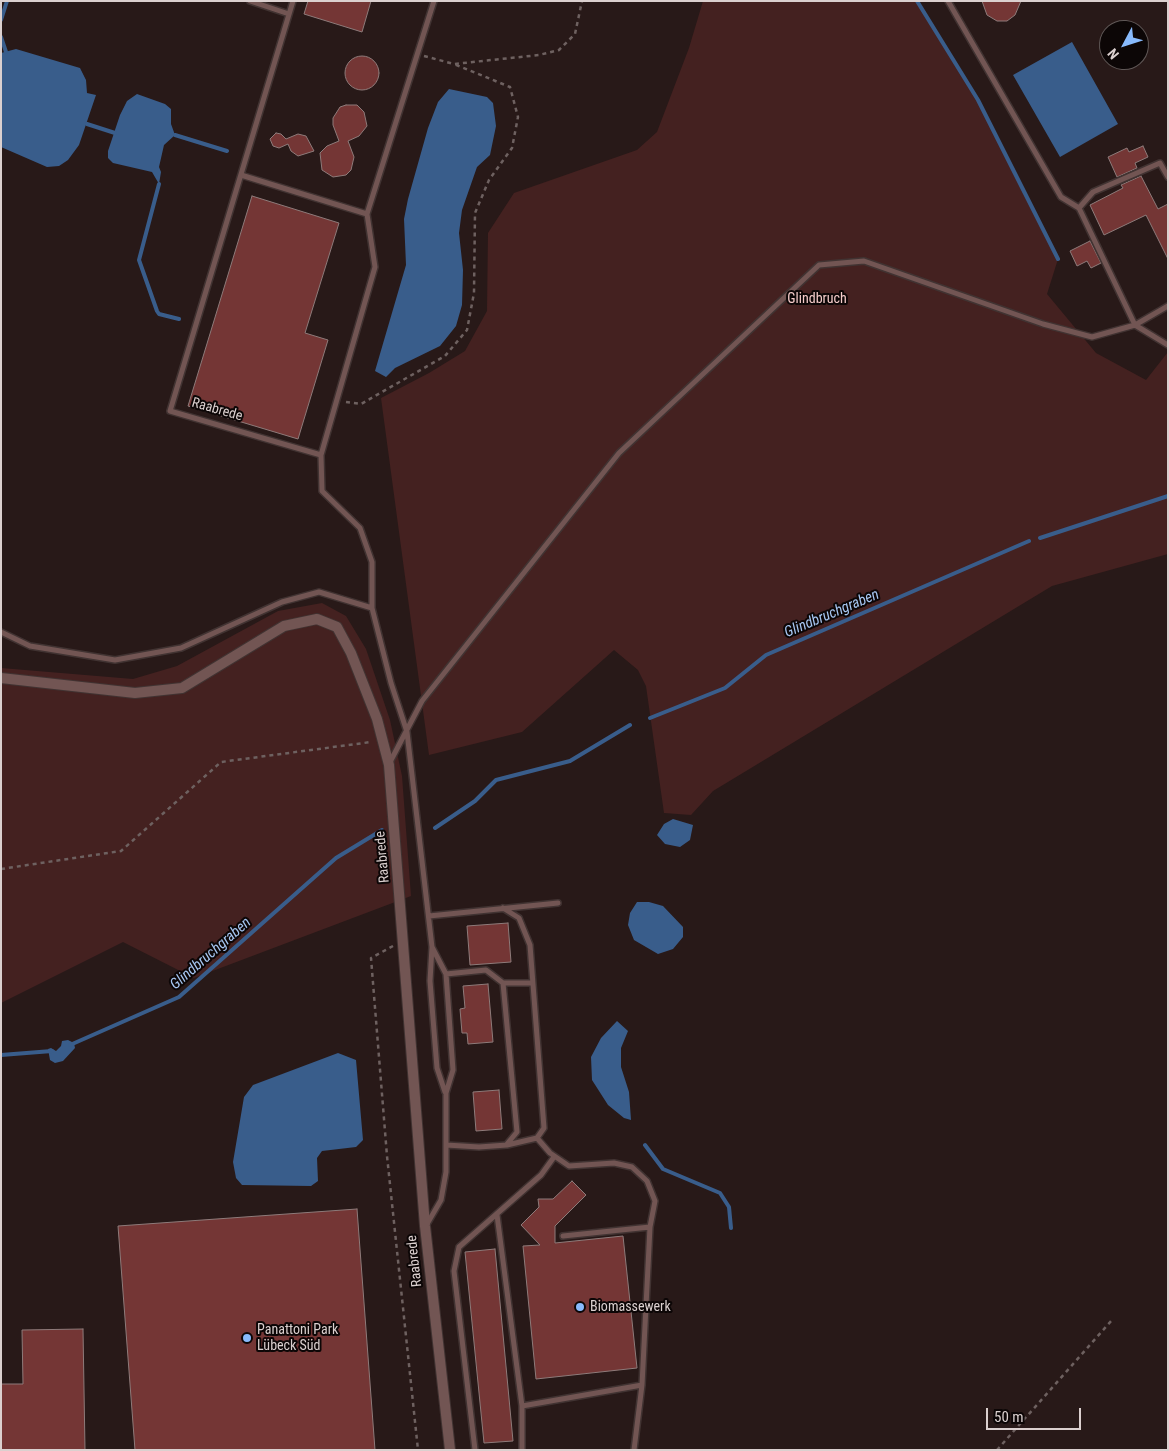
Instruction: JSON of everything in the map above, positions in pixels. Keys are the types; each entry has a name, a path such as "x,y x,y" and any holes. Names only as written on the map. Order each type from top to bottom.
{"street":[{"name":"Raabrede","path":"1,678 135,693 182,688 284,626 317,619 337,627 352,653 377,719 389,764 425,1226 450,1450"}],"lane":[{"path":"250,1 289,14"},
{"name":"Raabrede","path":"292,1 170,411 321,455"},
{"path":"434,1 367,214 375,267 321,455 322,491 360,528 372,562 372,608 391,683 407,732 432,947 430,981 437,1068 446,1094"},
{"path":"948,1 1061,197 1079,208 1135,325 1168,345"},
{"path":"1079,208 1093,192 1160,163 1168,177"},
{"path":"241,175 367,214"},
{"path":"389,764 422,701 619,453 819,265 864,261 902,276 1043,324 1092,337 1135,325 1168,306"},
{"path":"1,632 30,646 115,660 181,648 282,602 319,592 372,608"},
{"path":"428,916 558,903"},
{"path":"446,1145 479,1147 507,1145 536,1138 544,1128 530,945 518,918 503,908"},
{"path":"425,1226 441,1200 446,1172 446,1094 453,1070 446,974 432,947"},
{"path":"446,974 486,970 503,982 532,983"},
{"path":"503,982 517,1132 507,1145"},
{"path":"536,1138 554,1157 568,1166 614,1164 632,1167 647,1181 655,1201 650,1227 642,1385 634,1450"},
{"path":"475,1450 454,1271 459,1247 541,1175 554,1157"},
{"path":"497,1215 522,1406 522,1450"},
{"path":"563,1236 650,1227"},
{"path":"522,1406 642,1385"}],"path":[{"path":"454,64 539,55 559,50 575,34 582,1"},
{"path":"337,400 361,404 445,356 467,330 474,293 475,213 489,180 512,148 518,117 510,86 454,64 417,54"},
{"path":"1,870 120,852 222,762 382,741"},
{"path":"403,940 371,958 387,1156 418,1450"},
{"path":"997,1450 1112,1320"}],"green space":[{"name":"Glindbruch","path":"703,1 917,1 978,100 1058,259 1047,294 1096,353 1146,380 1168,352 1168,554 1052,586 713,791 691,815 664,813 646,686 638,670 614,650 522,732 429,755 381,398 429,373 465,351 487,311 488,233 514,193 637,150 657,132 689,48"},
{"path":"322,603 346,616 366,649 390,720 402,776 411,896 194,978 123,942 1,1003 1,668 133,679 177,666 278,611"}],"water":[{"path":"1072,42 1118,124 1060,157 1013,75"},
{"path":"16,49 80,68 86,80 87,93 96,95 79,145 68,160 59,166 47,167 1,147 1,53"},
{"path":"449,89 487,97 493,103 496,126 490,155 477,167 462,210 459,233 463,270 462,305 456,326 440,346 395,368 386,377 375,371 406,265 404,219 408,199 428,128 438,102"},
{"path":"137,94 165,104 171,109 171,124 175,135 164,145 159,167 161,172 159,184 152,172 113,163 108,158 108,151 120,115 127,101"},
{"path":"673,819 693,825 690,840 680,847 665,844 657,835 664,824"},
{"path":"637,902 649,902 663,906 683,927 683,937 673,949 658,954 634,940 628,925 630,913"},
{"path":"617,1021 628,1031 621,1048 621,1067 629,1092 631,1120 624,1118 608,1105 592,1080 591,1057 601,1038"},
{"path":"68,1040 74,1043 75,1048 63,1061 55,1063 50,1060 48,1049 51,1048 56,1051 61,1046 62,1041"},
{"path":"338,1053 356,1060 363,1140 356,1147 322,1151 317,1158 318,1181 311,1186 242,1185 236,1178 233,1162 244,1097 253,1085"}],"building":[{"path":"308,1 371,1 362,32 304,14"},
{"path":"982,1 1021,1 1015,15 1007,21 997,21 987,15"},
{"path":"362,56 369,57 374,61 378,66 378,80 374,85 369,89 362,90 355,89 350,85 346,80 345,73 346,66 350,61 355,57"},
{"path":"357,105 364,112 367,126 359,136 348,141 354,157 351,170 346,175 333,177 322,170 320,153 327,146 339,141 333,125 333,118 340,107"},
{"path":"276,133 281,134 286,139 298,134 306,136 314,151 298,156 291,151 288,144 279,148 273,146 270,139"},
{"path":"1143,146 1148,157 1135,163 1137,168 1117,177 1108,157 1127,148 1129,152"},
{"path":"1141,176 1158,209 1168,204 1168,259 1146,215 1104,235 1090,205 1123,188 1121,185"},
{"path":"252,196 339,223 305,333 328,340 298,439 188,406"},
{"path":"1090,241 1101,263 1091,268 1087,261 1077,266 1070,251"},
{"path":"508,923 511,962 470,965 467,926"},
{"path":"488,984 493,1042 468,1044 467,1033 462,1033 460,1009 465,1008 463,986"},
{"path":"499,1090 502,1129 476,1131 473,1092"},
{"name":"Biomassewerk","path":"572,1181 586,1195 555,1226 555,1243 623,1236 637,1368 536,1379 523,1246 540,1245 521,1225 539,1207 538,1199 553,1199"},
{"name":"Panattoni Park Lübeck Süd","path":"357,1209 375,1450 135,1450 118,1226"},
{"path":"495,1249 513,1441 484,1443 465,1252"},
{"path":"83,1329 85,1450 1,1450 1,1384 23,1384 22,1330"}],"waterway":[{"path":"1,20 7,1"},
{"path":"917,1 978,100 1058,259"},
{"path":"1,37 6,52"},
{"path":"87,124 115,133"},
{"path":"175,135 227,151"},
{"path":"159,184 139,260 159,314 179,319"},
{"name":"Glindbruchgraben","path":"1040,538 1168,496"},
{"name":"Glindbruchgraben","path":"650,718 725,688 766,655 1029,541"},
{"name":"Glindbruchgraben","path":"435,828 475,801 496,780 570,761 630,725"},
{"name":"Glindbruchgraben","path":"70,1045 179,997 336,858 382,830"},
{"name":"Glindbruchgraben","path":"1,1055 52,1051"},
{"path":"645,1145 663,1169 720,1193 729,1207 731,1228"}],"place":[{"name":"Biomassewerk","path":"580,1307"},
{"name":"Panattoni Park Lübeck Süd","path":"247,1338"}]}
